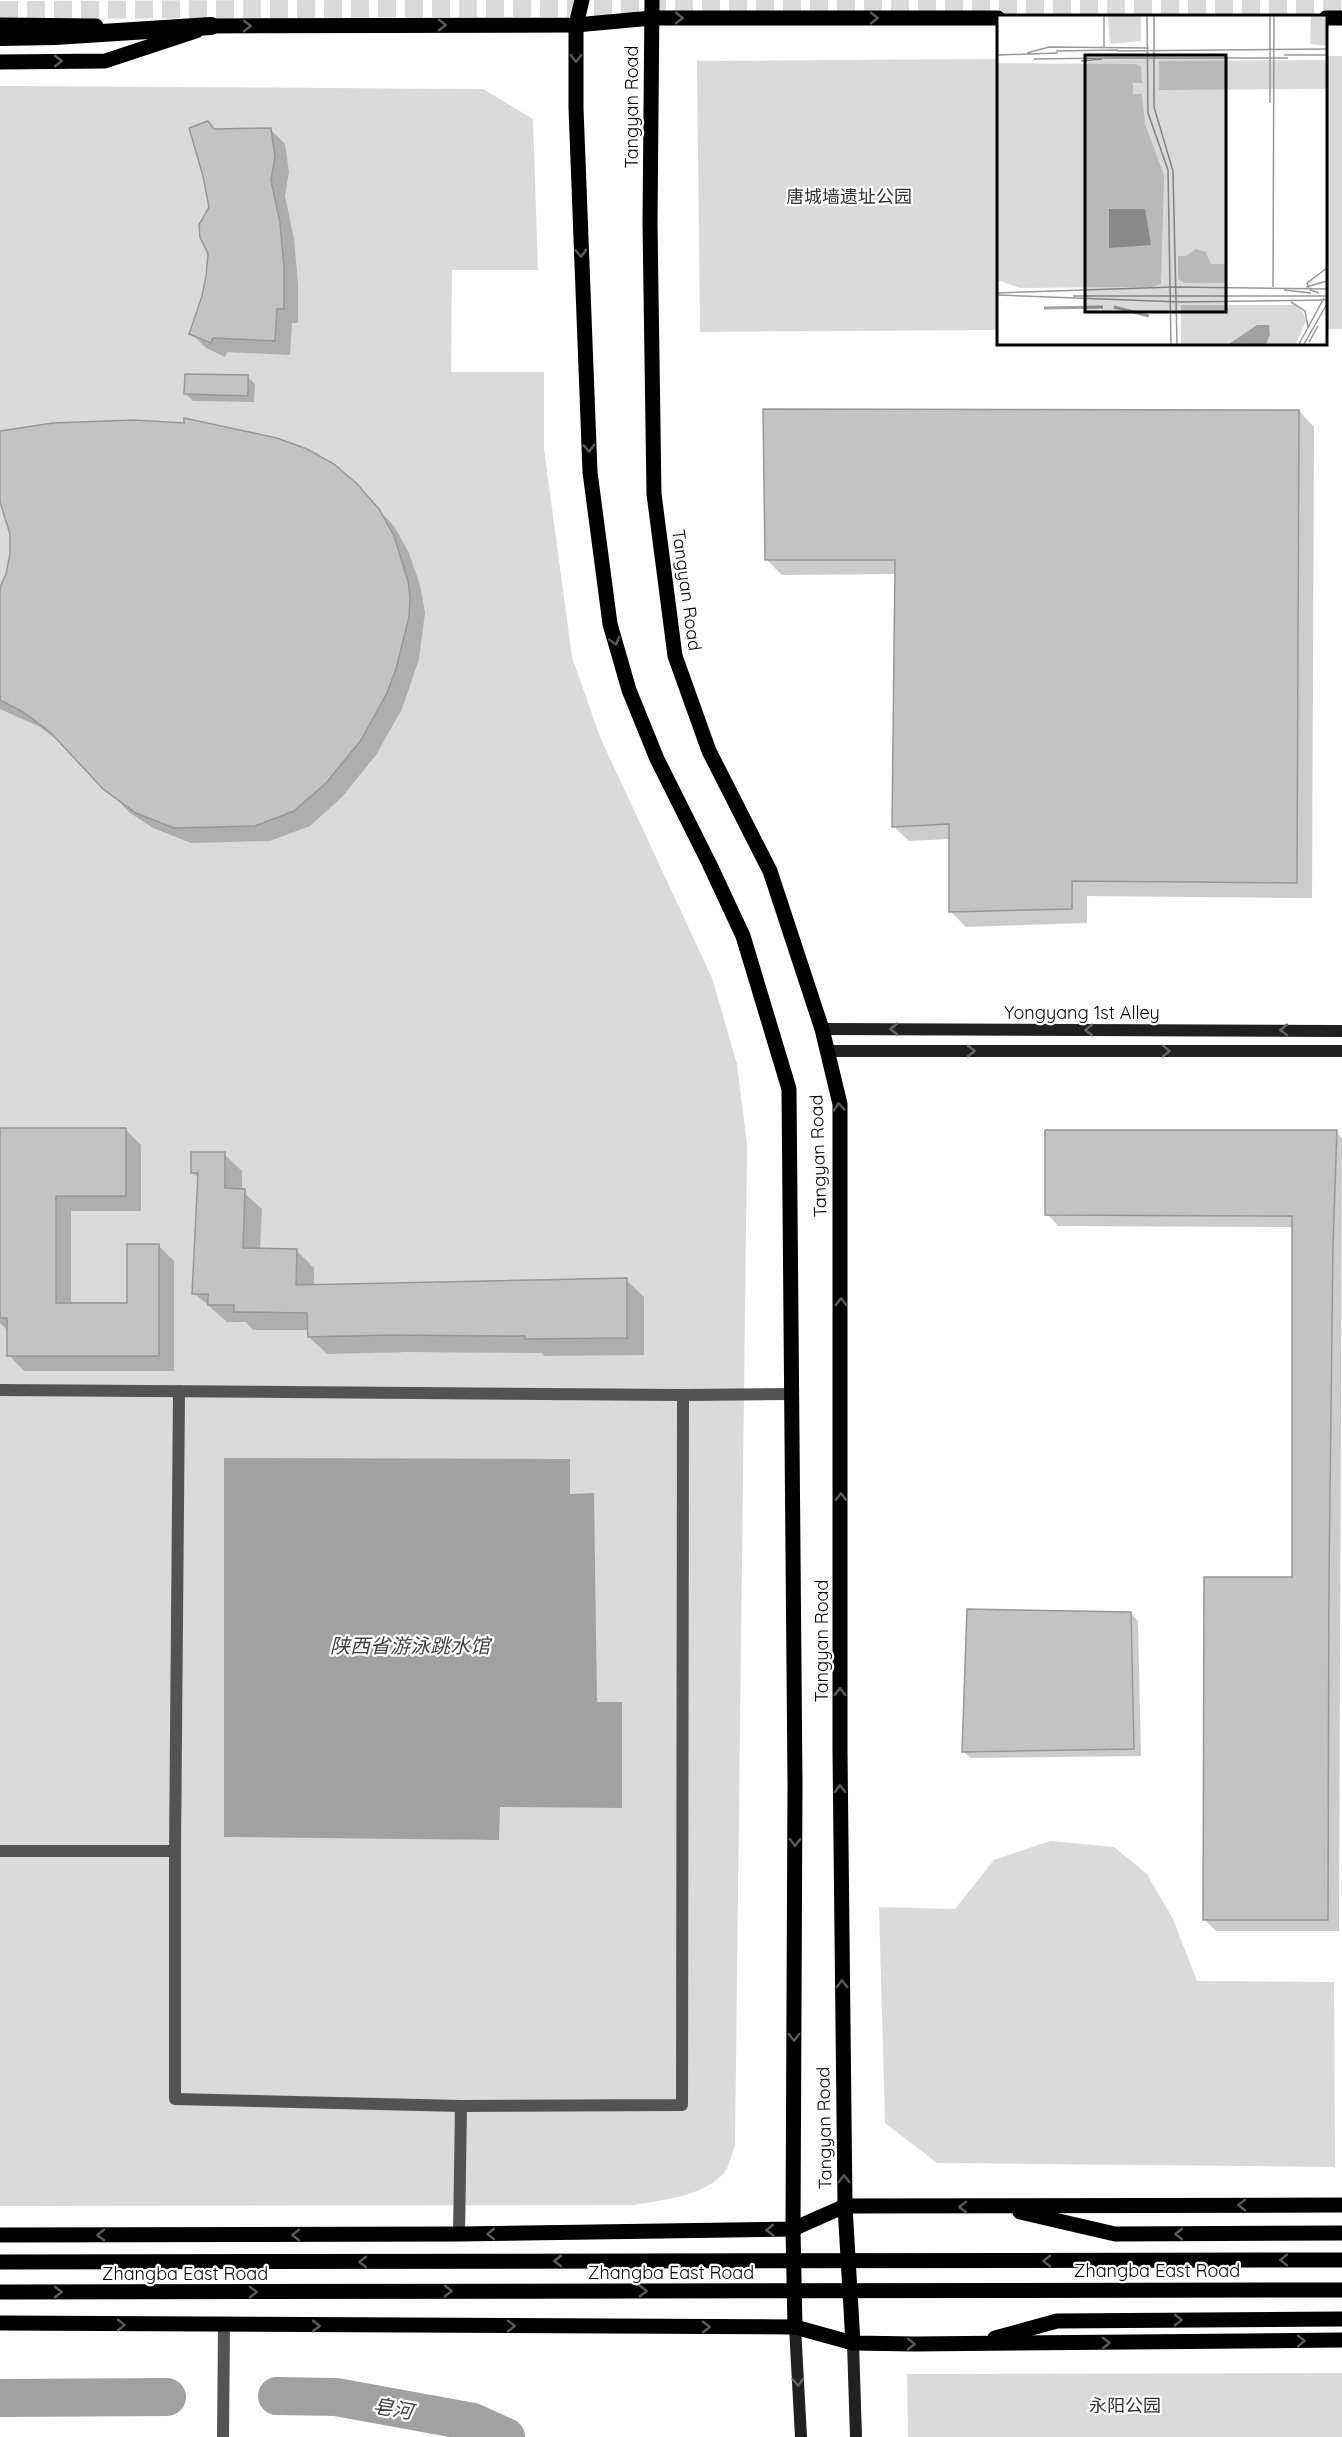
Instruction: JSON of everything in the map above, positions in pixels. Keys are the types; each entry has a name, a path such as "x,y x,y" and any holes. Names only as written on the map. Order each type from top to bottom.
{"highway":[{"path":"0,37 56,36 211,26"}],"main road":[{"name":"Tangyan Road","path":"582,0 576,25 576,108 590,472 610,624 629,690 657,759 743,936 789,1089 795,1784 793,2229 795,2327"},
{"name":"Tangyan Road","path":"652,0 650,223 654,494 675,656 709,751 770,871 822,1029 840,1104 840,1751 845,2206 853,2343"},
{"path":"0,26 576,25 652,18 997,18"},
{"path":"0,62 105,61 211,26"},
{"path":"0,2235 459,2234 793,2229 845,2206 1342,2205"},
{"path":"995,2206 1115,2234 1342,2233"},
{"name":"Zhangba East Road","path":"0,2262 1342,2260"},
{"name":"Zhangba East Road","path":"0,2292 1342,2290"},
{"path":"975,2344 1057,2321 1342,2319"},
{"path":"0,2323 224,2326 795,2327 853,2343 1342,2340"}],"street":[{"name":"Yongyang 1st Alley","path":"822,1029 1342,1031"},
{"path":"828,1051 1342,1051"},
{"path":"0,1390 792,1394"},
{"path":"179,1391 175,2098 461,2106 682,2106 683,1395"},
{"path":"0,1851 175,1851"},
{"path":"459,2234 461,2106"},
{"path":"223,2437 224,2326"},
{"path":"795,2327 801,2437"},
{"path":"853,2343 856,2437"}],"green space":[{"path":"1327,56 1342,56 1342,329 1327,329"},
{"name":"唐城墙遗址公园","path":"997,59 997,330 700,332 697,61"},
{"path":"0,86 483,89 533,119 538,270 452,270 451,372 544,372 544,449 572,657 600,737 712,978 737,1064 747,1145 735,2145 724,2172 713,2182 692,2193 633,2205 0,2206"},
{"path":"1050,1841 1114,1847 1147,1874 1173,1919 1197,1981 1334,1982 1335,2167 937,2163 885,2123 879,1907 955,1909 994,1860"},
{"name":"永阳公园","path":"1342,2373 1342,2437 908,2437 907,2374"}],"water":[{"name":"陕西省游泳跳水馆","path":"224,1458 570,1459 570,1494 594,1493 597,1702 622,1702 622,1808 500,1807 499,1840 224,1837"}],"building":[{"path":"208,121 214,129 271,128 275,157 271,180 280,223 284,267 284,309 277,309 275,341 213,338 211,343 189,334 206,276 208,254 200,237 199,225 209,207 189,128"},
{"path":"185,374 248,375 248,396 184,394"},
{"path":"763,409 1299,410 1297,883 1072,881 1072,909 949,912 949,824 892,827 895,560 765,560"},
{"path":"184,418 277,438 307,449 334,464 357,484 379,509 394,536 408,581 409,617 396,669 387,693 361,740 327,782 294,811 255,826 174,828 136,813 103,789 50,732 23,712 0,700 0,588 6,574 10,554 10,534 0,502 0,431 53,423 133,420 184,423"},
{"path":"0,1128 126,1128 126,1196 56,1196 56,1303 127,1303 127,1244 159,1244 159,1356 7,1356 7,1318 0,1318"},
{"path":"1045,1130 1337,1130 1333,1245 1329,1577 1328,1920 1203,1920 1204,1577 1292,1577 1292,1216 1045,1215"},
{"path":"191,1152 225,1152 225,1188 245,1189 243,1248 297,1249 296,1285 627,1278 627,1338 525,1339 525,1336 388,1335 308,1337 307,1313 234,1312 234,1305 208,1305 208,1294 192,1294 198,1173 191,1173"},
{"path":"967,1609 1131,1612 1134,1749 962,1752"}],"waterway":[{"name":"皂河","path":"277,2396 336,2397 473,2422 506,2437"},
{"name":"皂河","path":"0,2398 167,2397"}],"tunnel":[{"path":"0,10 1342,5"}]}
